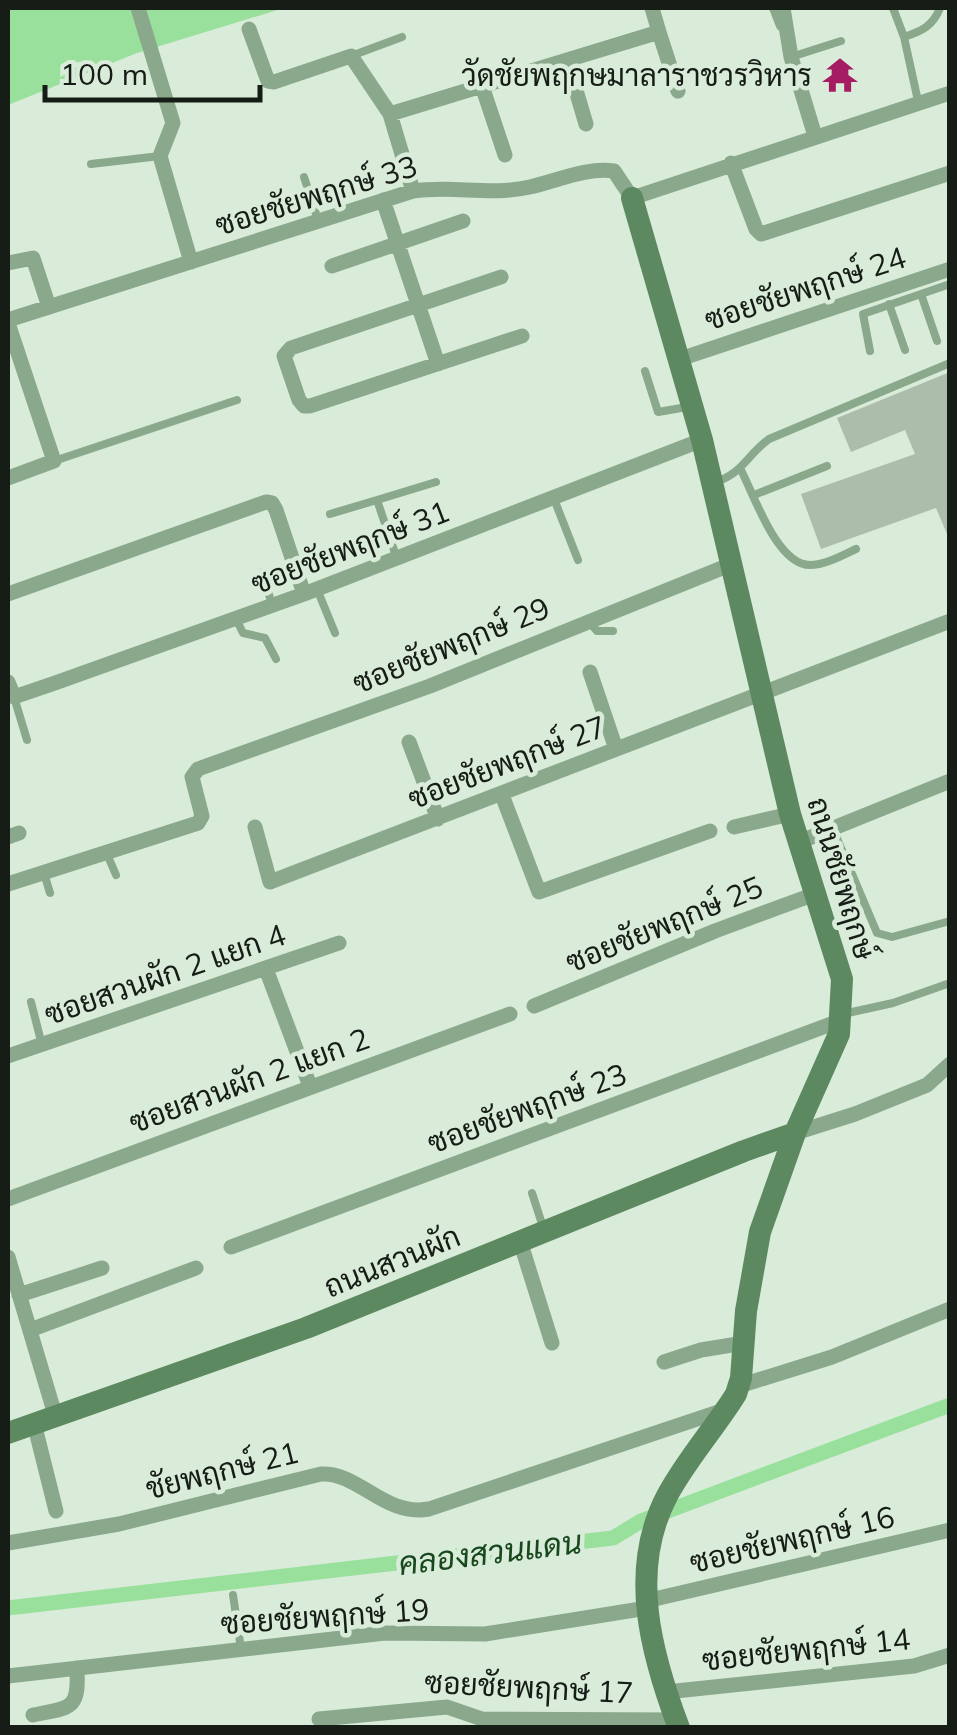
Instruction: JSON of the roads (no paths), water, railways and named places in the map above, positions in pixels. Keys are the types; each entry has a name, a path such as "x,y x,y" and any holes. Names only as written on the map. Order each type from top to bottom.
{"street":[{"path":"138,8 174,122 160,156 191,262"},
{"path":"652,8 678,91"},
{"path":"783,8 791,58 815,136"},
{"path":"249,29 268,81 351,56 390,114 413,190"},
{"path":"390,114 658,32"},
{"path":"568,60 586,124"},
{"path":"482,86 504,155"},
{"path":"632,198 950,93"},
{"path":"731,163 761,234 950,173"},
{"name":"ซอยชัยพฤกษ์ 33","path":"8,322 413,190 442,186 490,193 527,188 600,169 614,171 632,198"},
{"name":"ถนนชัยพฤกษ์","path":"632,198 702,440 790,814 842,979 842,1017 760,1232 752,1267 739,1386 667,1497 652,1536 646,1604 666,1692 678,1724"},
{"path":"382,200 438,364"},
{"path":"332,266 463,221"},
{"path":"8,263 33,258 49,307"},
{"name":"ซอยชัยพฤกษ์ 24","path":"678,360 950,269"},
{"path":"501,278 291,348 284,356 299,400 310,406 522,336"},
{"path":"8,322 54,461 8,478"},
{"name":"ซอยชัยพฤกษ์ 31","path":"11,689 311,592 702,440"},
{"path":"8,594 266,502 276,510 311,592"},
{"name":"ซอยชัยพฤกษ์ 29","path":"107,854 201,820 192,777 198,769 430,686 732,564"},
{"name":"ซอยชัยพฤกษ์ 27","path":"255,827 270,882 950,621"},
{"path":"590,672 616,749"},
{"path":"409,742 438,819"},
{"path":"799,842 950,781"},
{"path":"502,796 539,892 710,831"},
{"path":"734,827 790,814"},
{"path":"8,884 107,854"},
{"name":"ซอยชัยพฤกษ์ 25","path":"534,1006 815,894"},
{"name":"ซอยสวนผัก 2 แยก 4","path":"8,1056 339,943"},
{"path":"266,969 310,1086"},
{"name":"ซอยสวนผัก 2 แยก 2","path":"8,1199 510,1014"},
{"name":"ซอยชัยพฤกษ์ 23","path":"231,1246 842,1017"},
{"path":"928,1085 950,1064"},
{"path":"796,1133 950,1077"},
{"name":"ถนนสวนผัก","path":"8,1433 306,1328 796,1133"},
{"path":"520,1241 552,1343"},
{"path":"8,1257 15,1294 30,1330 56,1511"},
{"path":"15,1294 102,1268"},
{"path":"30,1330 196,1268"},
{"path":"739,1386 832,1357 950,1309"},
{"path":"664,1362 744,1343"},
{"name":"ชัยพฤกษ์ 21","path":"8,1543 164,1514 321,1474 333,1475 384,1503 420,1511 727,1408"},
{"name":"ซอยชัยพฤกษ์ 16","path":"646,1604 950,1530"},
{"name":"ซอยชัยพฤกษ์ 19","path":"8,1676 385,1633 486,1634 646,1604"},
{"name":"ซอยชัยพฤกษ์ 14","path":"666,1692 914,1666 950,1655"},
{"path":"34,1715 76,1701 77,1668"},
{"name":"ซอยชัยพฤกษ์ 17","path":"319,1719 447,1707 482,1718 678,1724"}],"lane":[{"path":"773,8 789,38"},
{"path":"893,8 919,104"},
{"path":"904,38 933,23 940,8"},
{"path":"351,56 402,37"},
{"path":"791,58 841,41"},
{"path":"92,164 160,156"},
{"path":"304,177 318,220"},
{"path":"870,350 862,318 868,312 950,284"},
{"path":"921,294 936,341"},
{"path":"889,304 905,350"},
{"path":"712,483 742,470 756,448 769,438 950,363"},
{"path":"645,371 658,412 691,406"},
{"path":"54,461 237,400"},
{"path":"754,495 827,466"},
{"path":"742,470 780,547 802,564 822,563 856,549"},
{"path":"330,514 436,482"},
{"path":"554,499 578,560"},
{"path":"377,500 397,559"},
{"path":"263,572 272,606"},
{"path":"311,592 335,633"},
{"path":"236,618 244,633 268,641 276,659"},
{"path":"588,620 594,630 612,631"},
{"path":"11,689 26,740"},
{"path":"832,828 876,933 892,937 950,921"},
{"path":"107,854 116,875"},
{"path":"44,873 50,893"},
{"path":"842,1017 950,983"},
{"path":"31,1002 42,1044"},
{"path":"532,1193 544,1232"},
{"path":"233,1595 240,1650"}],"waterway":[{"name":"คลองสวนแดน","path":"8,1608 613,1538 641,1521 950,1405"}],"place":[{"name":"วัดชัยพฤกษมาลาราชวรวิหาร","path":"840,75"}]}
